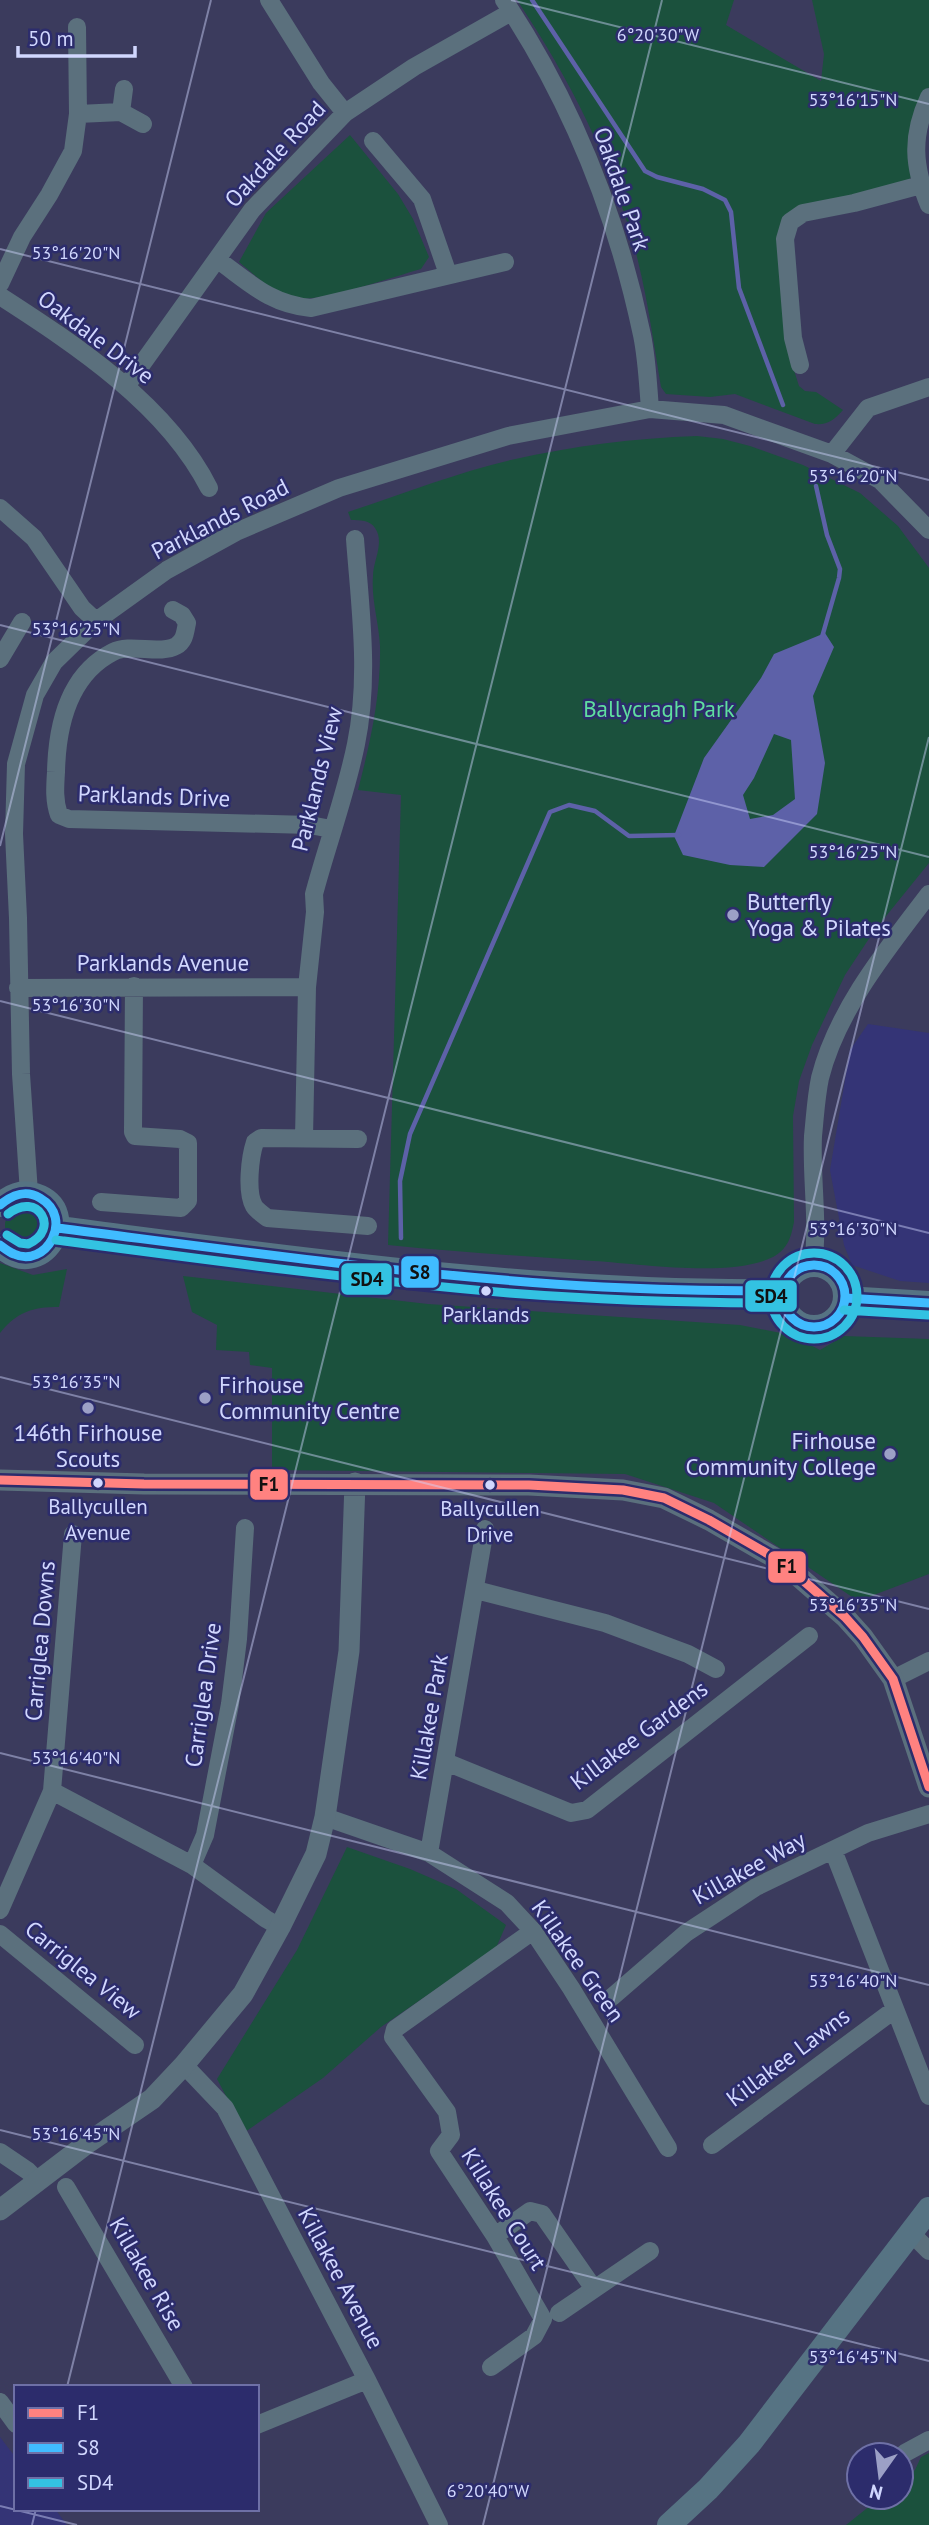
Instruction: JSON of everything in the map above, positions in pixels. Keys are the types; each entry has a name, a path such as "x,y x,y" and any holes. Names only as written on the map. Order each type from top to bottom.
{"main road":[{"path":"0,1205 8,1198 29,1193 48,1202 54,1211 58,1228 53,1241 37,1255 16,1256 0,1245"},
{"path":"58,1228 296,1259 437,1273 695,1292 784,1291"},
{"path":"824,1266 840,1279 845,1298 839,1316 832,1322 813,1327 803,1325 787,1311 784,1291 787,1281 803,1267 824,1266"},
{"path":"845,1298 929,1303"},
{"path":"669,2525 708,2489 749,2444 929,2209"}],"street":[{"path":"269,0 321,83 345,113"},
{"name":"Oakdale Road","path":"127,386 252,210 345,113 508,6"},
{"name":"Oakdale Park","path":"508,6 566,106 610,215 642,336 650,409"},
{"path":"0,284 22,237 73,151 78,114 77,27"},
{"path":"121,112 124,89"},
{"path":"929,97 920,115 915,152 921,185 929,205"},
{"path":"78,114 121,112 143,124"},
{"path":"373,141 422,200 448,274"},
{"path":"800,365 793,338 785,239 790,222 803,213 921,185"},
{"path":"218,260 272,299 290,306 311,308 505,262"},
{"name":"Oakdale Drive","path":"0,296 127,386 201,471 209,488"},
{"path":"832,454 868,408 929,387"},
{"name":"Parklands Road","path":"29,1193 21,1074 18,918 7,834 16,764 35,695 54,662 96,621 167,570 236,532 339,488 508,436 650,409 724,415 832,454 880,480 929,530"},
{"path":"0,508 34,538 82,608 96,621"},
{"name":"Parklands View","path":"304,1138 307,987 315,912 314,894 356,744 360,711 362,619 355,539"},
{"name":"Parklands Drive","path":"173,610 182,615 187,623 180,644 172,649 115,651 93,665 66,705 56,745 55,804 59,815 69,819 310,825 331,829"},
{"path":"0,659 22,622"},
{"path":"813,1265 816,1247 812,1186 813,1137 821,1075 841,1024 864,982 929,894"},
{"path":"101,1202 181,1209 188,1201 188,1143 180,1139 135,1136 133,1132 134,986"},
{"name":"Parklands Avenue","path":"18,988 307,987"},
{"path":"358,1139 261,1138 255,1142 251,1154 250,1196 255,1208 267,1217 368,1226"},
{"path":"0,1480 144,1484 355,1483 569,1487 623,1490 664,1498 709,1520 782,1562 845,1617 893,1679 929,1787"},
{"path":"0,2210 37,2180 152,2099 184,2066 243,1994 316,1854 325,1817 349,1651 355,1483"},
{"name":"Carriglea Drive","path":"192,1865 205,1835 230,1704 238,1639 245,1528"},
{"name":"Killakee Park","path":"429,1853 485,1529"},
{"name":"Carriglea Downs","path":"0,1910 52,1790 73,1534"},
{"path":"476,1590 605,1623 688,1654 716,1668"},
{"name":"Killakee Gardens","path":"446,1762 571,1813 587,1810 809,1636"},
{"path":"893,1679 929,1661"},
{"path":"52,1790 192,1865 280,1927"},
{"name":"Killakee Way","path":"612,1997 705,1918 756,1887 868,1833 929,1814"},
{"name":"Killakee Green","path":"325,1817 429,1853 507,1903 533,1931 571,1988 668,2148"},
{"path":"833,1850 929,2095"},
{"name":"Killakee Court","path":"491,2367 534,2336 543,2319 495,2236 439,2151 451,2135 447,2112 393,2036 395,2029 533,1931"},
{"name":"Carriglea View","path":"0,1934 135,2045"},
{"name":"Killakee Lawns","path":"712,2145 894,2010"},
{"name":"Killakee Avenue","path":"184,2066 225,2108 367,2380 439,2525"},
{"path":"0,2152 37,2180"},
{"name":"Killakee Rise","path":"66,2187 183,2385"},
{"path":"495,2236 530,2211 542,2214 594,2289"},
{"path":"910,2232 929,2250"},
{"path":"559,2313 650,2251"},
{"path":"259,2424 367,2380"},
{"path":"0,2402 14,2421"}],"shaded area":[{"path":"868,1024 929,1033 929,1283 900,1281 852,1265 844,1245 830,1170 850,1050"},
{"path":"0,2437 14,2455 14,2511 56,2511 67,2525 0,2525"}],"green space":[{"path":"517,0 734,0 726,25 821,81 824,54 812,0 929,0 929,87 923,100 913,174 909,180 788,219 792,364 799,386 805,391 816,392 843,410 834,419 824,424 815,424 735,394 710,397 666,394 661,387 638,261 617,192 573,93"},
{"path":"350,135 398,194 413,219 429,257 421,269 357,288 306,299 286,296 239,262 266,213"},
{"name":"Ballycragh Park","path":"697,436 750,446 803,465 860,493 898,526 929,568 929,863 874,931 845,975 812,1045 799,1081 793,1116 794,1222 790,1238 773,1257 734,1267 711,1268 661,1267 388,1245 401,795 358,790 379,683 380,646 373,570 379,539 373,525 351,520 348,512 449,477 511,460 604,444"},
{"path":"19,1203 40,1209 47,1221 41,1241 21,1248 9,1236 5,1226 8,1215"},
{"path":"0,1263 33,1275 67,1269 59,1307 26,1312 0,1333"},
{"path":"183,1276 428,1304 740,1325 791,1335 820,1350 844,1336 929,1339 929,1574 858,1601 714,1503 625,1474 272,1470 272,1368 250,1365 249,1352 216,1350 217,1325 192,1312"},
{"path":"347,1847 410,1869 456,1889 506,1925 496,1948 381,2027 323,2078 245,2132 217,2079 297,1950"},
{"path":"929,2453 929,2525 846,2525 864,2511 915,2511 915,2470 921,2457"}],"water":[{"path":"825,633 834,647 813,696 825,763 817,814 764,867 730,865 683,855 674,836 704,758 761,678 774,654","holes":["774,734 791,740 795,799 773,815 750,819 743,795 754,778"]}],"waterway":[{"path":"532,0 645,171 657,177 703,189 725,200 731,212 739,288 783,405"},
{"path":"816,486 827,535 840,569 822,637"},
{"path":"401,1238 400,1181 410,1134 550,812 569,805 595,811 629,836 679,835"}],"transit line":[{"name":"S8","path":"0,1205 19,1194 34,1195 50,1207 56,1228 46,1248 36,1254 26,1257 14,1254 0,1245"},
{"name":"SD4","path":"7,1235 20,1243 28,1244 38,1238 44,1222 36,1209 28,1207 8,1214"},
{"name":"S8","path":"58,1228 330,1262 535,1283 784,1291"},
{"name":"SD4","path":"56,1240 339,1276 509,1293 646,1301 784,1303"},
{"name":"SD4","path":"814,1253 838,1260 850,1272 857,1296 850,1320 838,1332 814,1339 790,1332 778,1320 771,1296 778,1272 790,1260 814,1253"},
{"name":"S8","path":"814,1265 836,1274 845,1296 836,1318 814,1327 792,1318 783,1296 792,1274 814,1265"},
{"name":"S8","path":"845,1298 929,1303"},
{"name":"SD4","path":"844,1310 928,1315"},
{"name":"F1","path":"0,1480 144,1484 529,1485 623,1490 664,1498 709,1520 782,1562 845,1617 893,1679 929,1787"}],"place":[{"name":"Butterfly Yoga & Pilates","path":"733,915"},
{"name":"Parklands","path":"486,1291"},
{"name":"Firhouse Community Centre","path":"205,1398"},
{"name":"146th Firhouse Scouts","path":"88,1408"},
{"name":"Firhouse Community College","path":"890,1454"},
{"name":"Ballycullen Avenue","path":"98,1483"},
{"name":"Ballycullen Drive","path":"490,1485"}]}
